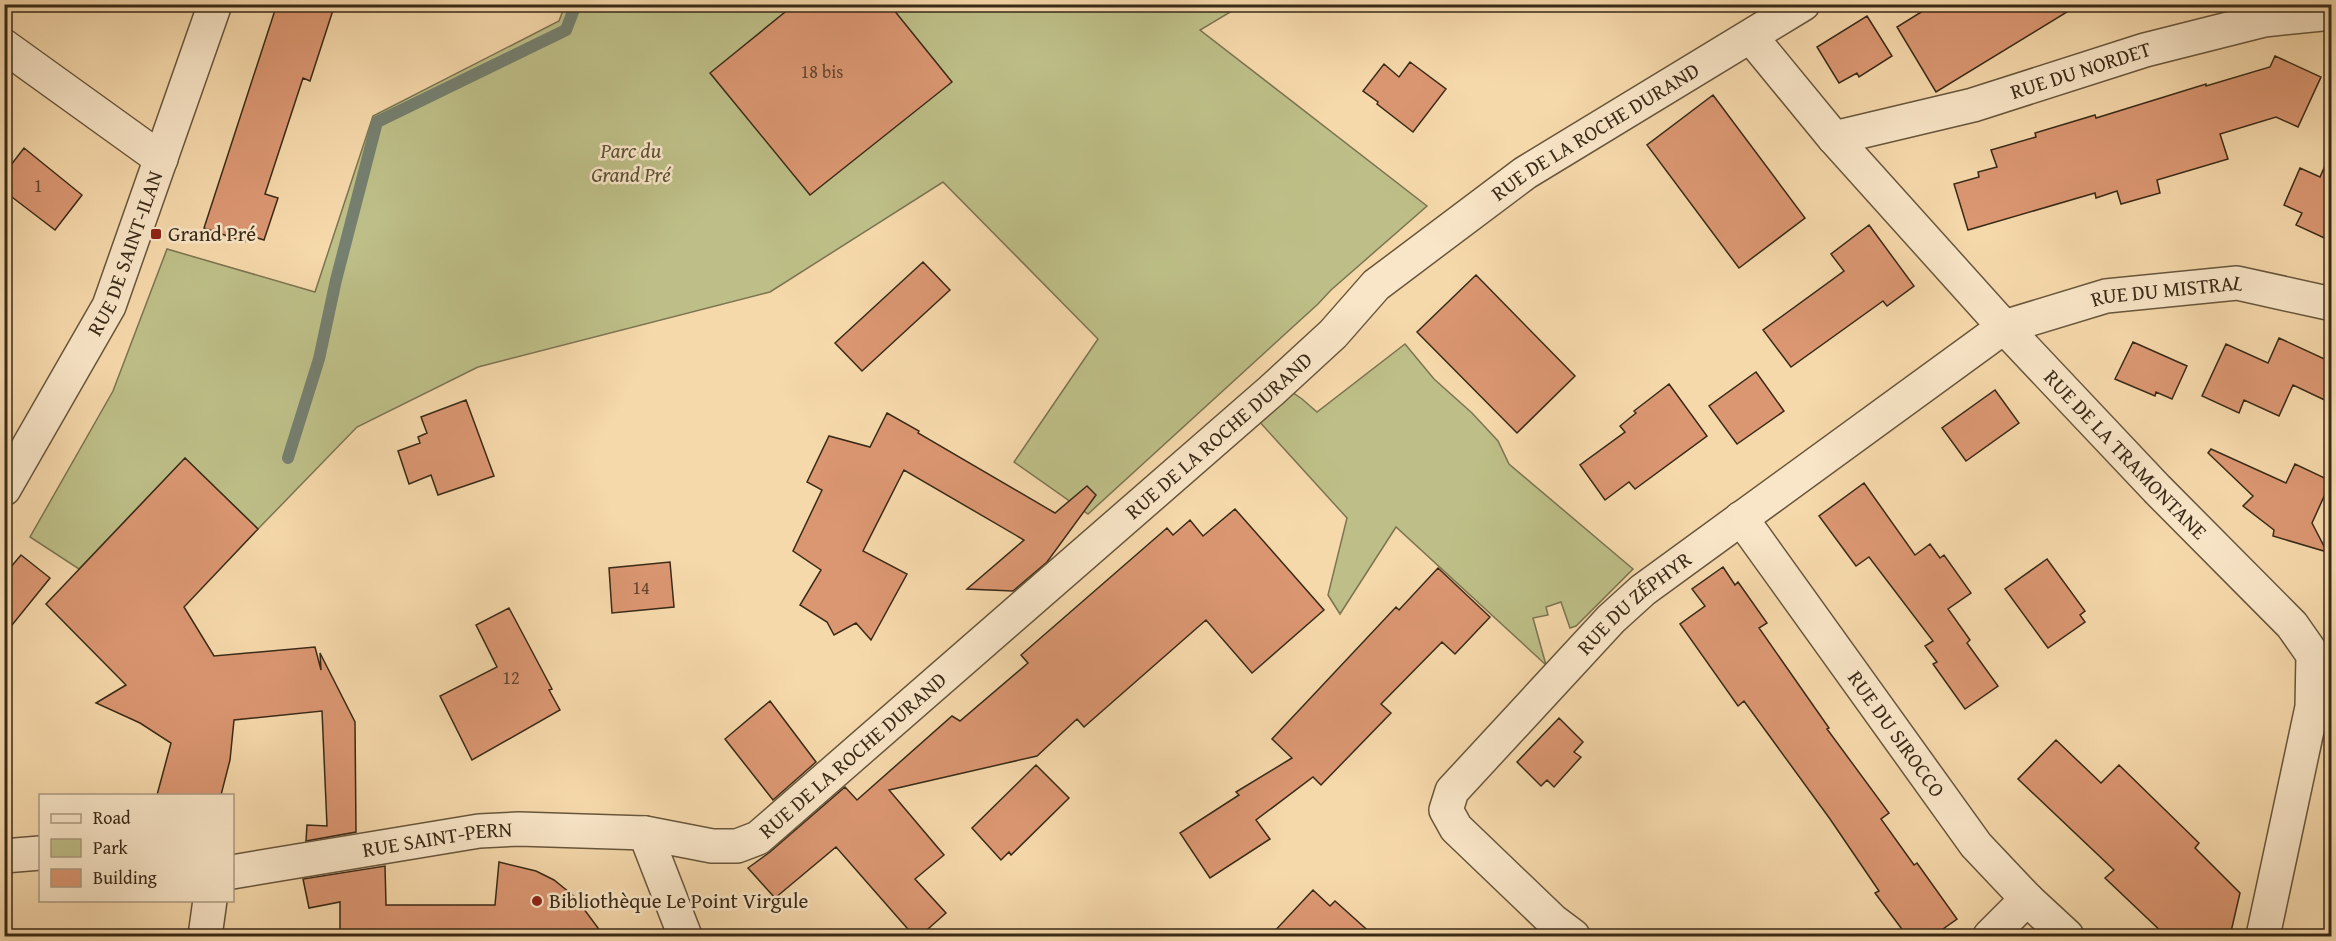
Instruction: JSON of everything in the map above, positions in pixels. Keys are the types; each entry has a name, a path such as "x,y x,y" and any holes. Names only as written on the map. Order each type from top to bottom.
{"street":[{"name":"RUE DE SAINT-ILAN","path":"4,489 109,306 215,4"},
{"name":"RUE DE LA ROCHE DURAND","path":"645,833 712,846 736,846 758,838 1271,392 1333,334 1376,285 1525,173 1803,4"},
{"name":"RUE DU NORDET","path":"1834,138 1973,105 2145,51 2210,34 2264,21 2331,13"},
{"name":"RUE DE LA TRAMONTANE","path":"1751,37 1834,138 2004,327 2157,489 2292,626 2313,655 2312,707 2263,936"},
{"path":"4,46 161,159"},
{"name":"RUE DU MISTRAL","path":"2004,327 2106,296 2237,283 2331,304"},
{"name":"RUE DU ZÉPHYR","path":"1574,936 1553,921 1456,828 1446,810 1452,791 1611,619 1643,590 2004,327"},
{"name":"RUE DU SIROCCO","path":"1741,518 1976,845 2027,899 2067,936"},
{"name":"RUE SAINT-PERN","path":"234,872 479,831 519,829 645,833"},
{"path":"645,833 685,936"},
{"path":"4,856 39,853"},
{"path":"1990,936 2027,899"},
{"path":"205,936 210,902"}],"green space":[{"name":"Parc du Grand Pré","path":"565,5 1242,5 1200,30 1427,206 1331,290 1088,514 1014,462 1098,339 943,182 770,292 478,367 357,427 258,529 185,458 79,569 30,537 113,391 167,249 315,292 373,116 559,21"},
{"path":"1405,344 1434,379 1472,413 1498,441 1509,464 1633,569 1576,626 1570,628 1561,602 1546,607 1548,615 1533,618 1546,665 1396,527 1340,614 1328,595 1347,518 1257,419 1289,390 1317,412"}],"building":[{"path":"277,4 335,4 310,81 303,78 265,194 278,198 264,240 248,235 245,242 204,228"},
{"path":"795,4 889,4 952,82 810,195 710,73"},
{"path":"1934,4 2080,4 1936,92 1897,27"},
{"path":"1867,16 1892,56 1859,77 1857,73 1839,83 1817,47"},
{"path":"2275,56 2321,77 2298,127 2276,117 2220,134 2228,159 2157,180 2160,193 2121,204 2117,191 2096,198 2095,193 1968,230 1954,184 1979,177 1978,172 1997,167 1991,150 2036,137 2035,133 2095,115 2096,118 2270,67"},
{"path":"1410,62 1446,89 1413,132 1363,91 1384,64 1399,77"},
{"path":"1713,95 1805,218 1739,268 1647,145"},
{"path":"24,148 82,195 55,230 4,191 4,174"},
{"path":"2331,152 2331,241 2296,225 2302,213 2284,205 2300,168 2320,177"},
{"path":"1869,225 1914,286 1887,306 1883,301 1791,367 1763,330 1844,271 1831,254"},
{"path":"923,262 950,290 862,371 835,343"},
{"path":"1476,275 1575,376 1517,433 1417,332"},
{"path":"2279,338 2331,362 2331,403 2293,385 2279,416 2244,400 2239,413 2202,396 2226,344 2268,363"},
{"path":"2133,342 2187,366 2172,399 2156,392 2155,396 2115,379"},
{"path":"1756,372 1784,411 1737,444 1709,406"},
{"path":"1669,384 1707,436 1635,489 1629,482 1605,500 1580,465 1625,432 1620,426 1636,413 1634,411"},
{"path":"1995,390 2019,423 1966,461 1942,428"},
{"path":"466,400 494,476 438,495 431,475 409,484 398,451 420,443 418,437 427,433 421,417"},
{"path":"887,413 1055,513 1087,486 1096,495 1047,562 1013,591 967,589 1024,540 904,470 863,551 907,574 871,640 856,623 834,635 827,622 800,605 821,570 793,551 822,490 807,482 829,436 870,447"},
{"path":"2211,449 2286,483 2295,464 2331,481 2312,523 2327,552 2273,536 2274,530 2243,506 2253,496 2208,453"},
{"path":"185,458 258,529 184,607 214,656 315,647 321,670 320,653 355,722 356,832 306,841 307,825 327,826 322,711 234,720 230,760 221,794 157,794 171,743 140,723 96,703 126,685 46,604"},
{"path":"1864,483 1915,555 1930,544 1940,558 1944,555 1971,593 1948,609 1970,640 1967,643 1998,686 1965,709 1933,664 1937,662 1925,646 1933,641 1869,557 1856,566 1819,516"},
{"path":"1235,509 1324,610 1252,673 1206,620 1084,727 1077,719 1037,756 889,790 944,855 915,879 946,913 920,936 914,936 836,847 775,898 748,868 770,852 845,787 857,800 952,716 960,721 1028,663 1021,655 1167,528 1173,535 1190,520 1203,536"},
{"path":"21,555 50,578 4,635 4,575"},
{"path":"2047,559 2085,611 2080,615 2085,622 2048,648 2005,589"},
{"path":"670,562 674,607 612,613 609,568"},
{"path":"1723,567 1735,585 1738,582 1767,623 1759,628 1829,728 1827,729 1889,813 1881,819 1914,865 1917,863 1957,919 1933,936 1907,936 1875,893 1879,891 1830,819 1744,701 1738,706 1680,624 1705,606 1692,589"},
{"path":"1438,568 1490,617 1455,654 1442,642 1381,704 1391,713 1321,785 1313,777 1256,820 1270,839 1210,878 1180,833 1239,795 1236,792 1292,758 1272,739 1396,607 1399,610"},
{"path":"509,608 552,689 549,690 560,710 472,760 440,696 497,667 476,625"},
{"path":"770,701 816,762 773,800 725,739"},
{"path":"1559,718 1583,742 1574,752 1581,757 1554,787 1547,780 1541,786 1517,762"},
{"path":"2056,740 2101,783 2119,765 2199,843 2195,848 2240,893 2230,936 2166,936 2105,878 2114,870 2018,779"},
{"path":"1036,765 1069,798 1011,855 1009,852 1001,860 972,828"},
{"path":"499,862 536,871 554,880 575,897 604,936 340,936 340,902 309,908 303,879 385,866 386,905 495,905"},
{"path":"1313,890 1330,906 1335,901 1374,936 1270,936"}],"waterway":[{"path":"288,458 319,359 336,280 377,122 566,30 576,4"}],"place":[{"name":"Grand Pré","path":"156,234"},
{"name":"Bibliothèque Le Point Virgule","path":"537,901"}]}
